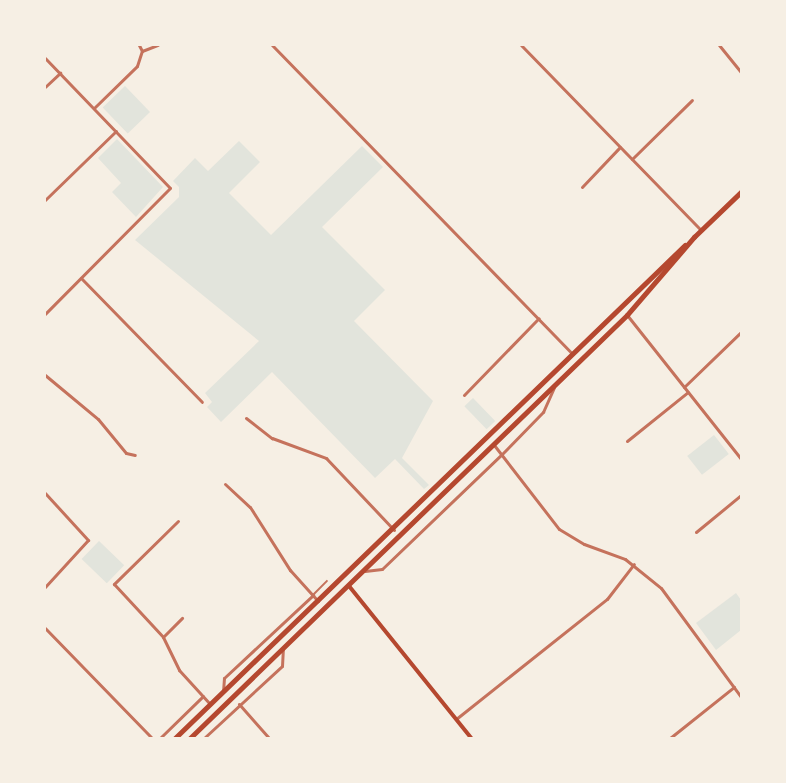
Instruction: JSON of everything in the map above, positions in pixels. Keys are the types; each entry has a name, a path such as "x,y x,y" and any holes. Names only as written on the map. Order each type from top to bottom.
{"main road":[{"path":"175,738 394,530 741,192"},
{"path":"190,738 627,315 694,237"},
{"path":"621,308 627,315"},
{"path":"574,354 580,361"},
{"path":"342,579 471,738"},
{"path":"273,644 283,648"}],"street":[{"path":"94,108 137,66 142,51 139,45"},
{"path":"142,51 158,45"},
{"path":"272,45 574,354"},
{"path":"521,45 701,230"},
{"path":"719,45 741,72"},
{"path":"45,57 168,184 169,193 45,314"},
{"path":"45,87 60,73"},
{"path":"632,159 692,100"},
{"path":"45,200 116,131"},
{"path":"582,187 620,147"},
{"path":"81,278 202,402"},
{"path":"627,315 741,459"},
{"path":"464,395 539,318"},
{"path":"684,387 741,332"},
{"path":"45,375 93,414 126,453 135,455"},
{"path":"365,571 382,569 502,454 543,412 554,387"},
{"path":"627,441 688,392"},
{"path":"246,418 272,438 326,458 394,530"},
{"path":"494,446 559,529 584,544 634,564 661,588 741,697"},
{"path":"225,484 250,507 290,570 318,601"},
{"path":"45,493 87,540 45,587"},
{"path":"696,532 741,495"},
{"path":"178,522 114,584 163,637 179,670 210,704"},
{"path":"456,719 607,599 634,564"},
{"path":"223,692 224,678 313,595"},
{"path":"163,637 182,618"},
{"path":"45,628 152,738"},
{"path":"204,738 282,666 283,648"},
{"path":"670,738 734,687"},
{"path":"160,738 203,696"},
{"path":"239,704 269,738"}],"lane":[{"path":"313,595 327,581"}],"shaded area":[{"path":"125,86 150,112 128,133 103,108"},
{"path":"117,139 163,187 136,217 112,192 121,183 98,158"},
{"path":"239,141 260,162 229,193 271,235 362,146 383,167 322,227 385,290 354,321 433,401 402,458 429,485 424,489 395,459 375,478 272,372 221,422 207,407 212,402 205,393 259,341 135,240 179,197 179,187 173,181 195,158 208,171"},
{"path":"473,398 495,421 487,429 464,406"},
{"path":"714,435 729,454 702,475 687,456"},
{"path":"99,541 124,565 107,583 82,559"},
{"path":"736,593 741,600 741,630 716,650 696,623"}]}
